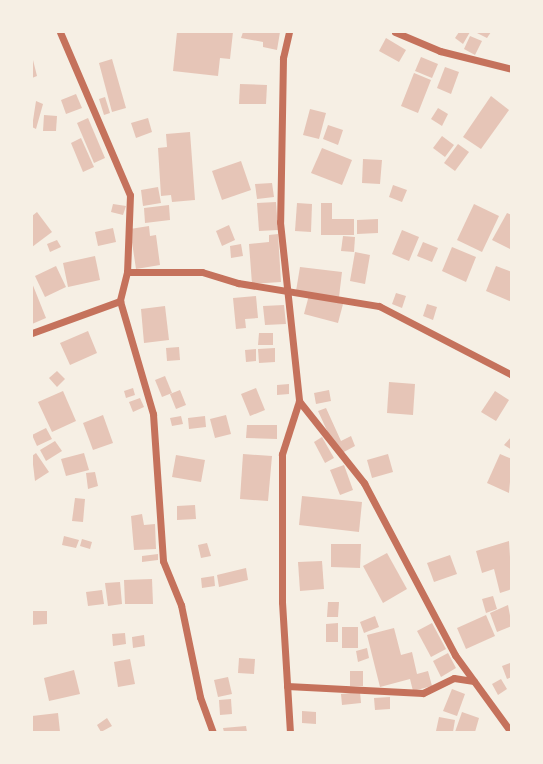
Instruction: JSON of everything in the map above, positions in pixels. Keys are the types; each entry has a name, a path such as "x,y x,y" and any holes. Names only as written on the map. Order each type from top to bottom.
{"street":[{"path":"60,32 130,194 127,272 120,301 153,414 163,561 181,606 200,697 213,733"},
{"path":"289,32 283,58 280,222 299,401 282,454 290,733"},
{"path":"395,32 440,51 512,69"},
{"path":"127,272 202,272 286,292 379,306 512,375"},
{"path":"32,333 120,301"},
{"path":"299,401 364,483 455,655 511,733"},
{"path":"287,686 423,693 454,678 474,681"}],"building":[{"path":"177,32 233,32 230,59 220,58 218,76 173,71"},
{"path":"243,32 280,32 277,50 263,47 263,42 241,38"},
{"path":"459,32 470,32 463,44 455,38"},
{"path":"475,32 491,32 487,38"},
{"path":"470,36 482,41 475,55 464,49"},
{"path":"386,38 406,50 399,62 379,51"},
{"path":"32,56 37,76 32,78"},
{"path":"421,57 438,64 432,78 415,71"},
{"path":"112,59 126,108 112,112 99,63"},
{"path":"445,67 459,72 451,94 437,88"},
{"path":"414,73 431,80 418,113 401,106"},
{"path":"240,84 267,85 266,104 239,104"},
{"path":"76,94 82,108 66,114 61,100"},
{"path":"491,96 509,110 481,149 463,137"},
{"path":"105,97 110,113 104,115 99,99"},
{"path":"36,101 43,104 36,129 32,127"},
{"path":"438,108 448,114 442,126 431,119"},
{"path":"310,109 326,113 319,139 303,135"},
{"path":"44,115 57,116 56,131 43,131"},
{"path":"88,118 105,158 94,163 77,123"},
{"path":"148,118 152,132 136,138 131,123"},
{"path":"328,125 343,130 338,145 323,139"},
{"path":"190,132 195,200 172,202 171,195 161,196 158,148 167,147 166,134"},
{"path":"442,136 454,145 445,157 433,148"},
{"path":"81,138 94,167 83,172 71,143"},
{"path":"458,144 469,152 455,171 444,163"},
{"path":"322,148 352,160 342,185 311,173"},
{"path":"363,159 382,160 380,184 362,183"},
{"path":"241,161 251,190 222,200 212,171"},
{"path":"272,183 274,197 257,199 255,184"},
{"path":"393,185 407,190 402,202 389,197"},
{"path":"158,187 161,203 143,206 141,190"},
{"path":"276,202 278,230 259,231 257,203"},
{"path":"297,203 312,204 311,232 295,231"},
{"path":"321,203 332,203 332,219 354,219 354,235 321,235"},
{"path":"113,204 126,206 123,215 111,212"},
{"path":"474,204 499,216 482,252 457,240"},
{"path":"169,205 170,220 145,223 144,208"},
{"path":"37,212 52,232 32,247 32,216"},
{"path":"507,213 512,215 512,250 492,240"},
{"path":"378,219 378,233 357,234 357,220"},
{"path":"229,225 235,240 222,246 216,231"},
{"path":"149,226 150,236 156,235 160,265 136,269 130,229"},
{"path":"113,228 116,242 98,246 95,232"},
{"path":"402,230 419,237 409,261 392,254"},
{"path":"278,234 281,282 252,284 249,244 269,242 269,235"},
{"path":"343,236 355,237 354,252 341,251"},
{"path":"57,240 61,247 50,252 47,244"},
{"path":"423,242 438,248 432,262 417,256"},
{"path":"241,244 243,256 231,258 230,246"},
{"path":"452,247 476,257 466,282 442,271"},
{"path":"355,252 370,255 365,284 350,281"},
{"path":"95,256 100,280 68,287 63,263"},
{"path":"56,266 66,287 45,297 35,276"},
{"path":"496,266 512,272 512,302 486,291"},
{"path":"300,267 342,272 339,297 296,291"},
{"path":"32,283 46,318 32,324"},
{"path":"396,293 406,296 402,308 392,304"},
{"path":"309,295 343,304 338,323 304,314"},
{"path":"256,296 258,318 245,319 246,328 236,329 233,298"},
{"path":"427,304 437,307 433,320 423,316"},
{"path":"284,305 286,324 265,325 263,306"},
{"path":"165,306 169,340 144,343 141,309"},
{"path":"88,331 97,353 70,365 60,343"},
{"path":"259,333 273,333 273,345 258,345"},
{"path":"179,347 180,360 167,361 166,348"},
{"path":"275,348 275,362 259,363 258,349"},
{"path":"256,349 256,361 246,362 245,350"},
{"path":"57,371 65,379 57,387 49,378"},
{"path":"165,376 172,393 162,397 155,380"},
{"path":"389,382 415,384 413,415 387,413"},
{"path":"289,384 289,394 277,395 277,385"},
{"path":"133,388 135,395 126,398 124,391"},
{"path":"256,388 265,410 250,416 241,394"},
{"path":"180,390 186,405 176,409 170,394"},
{"path":"329,390 331,401 316,404 314,393"},
{"path":"63,391 76,421 52,432 38,402"},
{"path":"495,391 509,400 496,421 481,412"},
{"path":"140,398 144,407 133,412 129,402"},
{"path":"326,408 341,441 351,436 355,446 342,453 339,446 335,448 318,411"},
{"path":"103,415 113,443 93,450 83,423"},
{"path":"226,415 231,434 215,438 210,419"},
{"path":"181,416 183,424 172,426 170,418"},
{"path":"205,416 206,427 189,429 188,418"},
{"path":"247,425 277,425 277,439 246,438"},
{"path":"46,428 52,439 37,446 32,435"},
{"path":"512,436 512,450 504,445"},
{"path":"322,437 334,458 325,463 314,442"},
{"path":"55,441 62,451 46,461 40,450"},
{"path":"36,453 49,472 35,481 32,456"},
{"path":"84,453 89,470 66,476 61,459"},
{"path":"243,454 272,456 268,501 240,499"},
{"path":"388,454 393,472 372,478 367,460"},
{"path":"500,454 512,459 509,493 487,483"},
{"path":"176,455 205,460 201,482 172,477"},
{"path":"344,465 353,490 340,495 330,470"},
{"path":"95,472 98,486 88,489 86,473"},
{"path":"302,496 362,502 359,532 299,525"},
{"path":"75,498 85,499 83,522 72,521"},
{"path":"195,505 196,519 177,520 177,506"},
{"path":"142,514 144,525 155,524 156,549 134,550 131,516"},
{"path":"64,536 79,540 76,548 62,545"},
{"path":"82,539 92,542 90,549 80,546"},
{"path":"509,541 512,589 500,593 494,569 482,573 476,551"},
{"path":"207,543 211,556 201,558 198,545"},
{"path":"331,544 361,544 360,568 331,567"},
{"path":"387,553 407,589 383,603 363,566"},
{"path":"158,554 158,560 142,562 142,556"},
{"path":"450,555 457,574 434,582 427,563"},
{"path":"322,561 324,589 300,591 298,562"},
{"path":"246,568 248,580 219,587 217,575"},
{"path":"214,576 215,586 202,588 201,578"},
{"path":"152,579 153,604 125,604 124,580"},
{"path":"120,582 122,604 108,606 105,583"},
{"path":"102,590 104,604 88,606 86,592"},
{"path":"493,596 497,609 486,613 482,599"},
{"path":"328,602 339,602 338,617 327,617"},
{"path":"508,605 512,626 497,632 490,613"},
{"path":"32,611 47,611 47,624 32,625"},
{"path":"486,615 495,636 466,649 457,628"},
{"path":"375,616 379,627 364,633 360,622"},
{"path":"338,623 338,642 326,642 326,624"},
{"path":"432,623 446,649 431,657 417,631"},
{"path":"342,627 358,627 358,648 342,648"},
{"path":"394,628 401,655 412,652 417,674 428,671 432,686 413,691 410,679 380,687 367,635"},
{"path":"125,633 126,644 113,646 112,634"},
{"path":"144,635 145,646 133,648 132,637"},
{"path":"367,648 369,658 358,662 356,651"},
{"path":"448,653 456,668 441,677 433,661"},
{"path":"239,658 255,659 254,674 238,673"},
{"path":"130,659 135,684 118,687 114,662"},
{"path":"510,663 512,677 507,679 502,666"},
{"path":"74,670 80,694 49,701 44,678"},
{"path":"350,671 363,671 363,686 350,686"},
{"path":"228,677 232,694 218,697 214,680"},
{"path":"501,679 507,689 498,695 492,684"},
{"path":"452,689 465,694 457,716 443,711"},
{"path":"360,692 361,703 342,705 341,694"},
{"path":"390,697 390,709 375,710 374,698"},
{"path":"231,699 232,714 220,715 219,700"},
{"path":"302,711 316,712 316,724 302,723"},
{"path":"462,712 479,718 475,732 455,732"},
{"path":"58,713 60,732 32,732 32,716"},
{"path":"439,717 455,720 453,732 436,731"},
{"path":"107,718 112,726 101,732 97,725"},
{"path":"246,726 247,732 224,732 223,728"}]}
